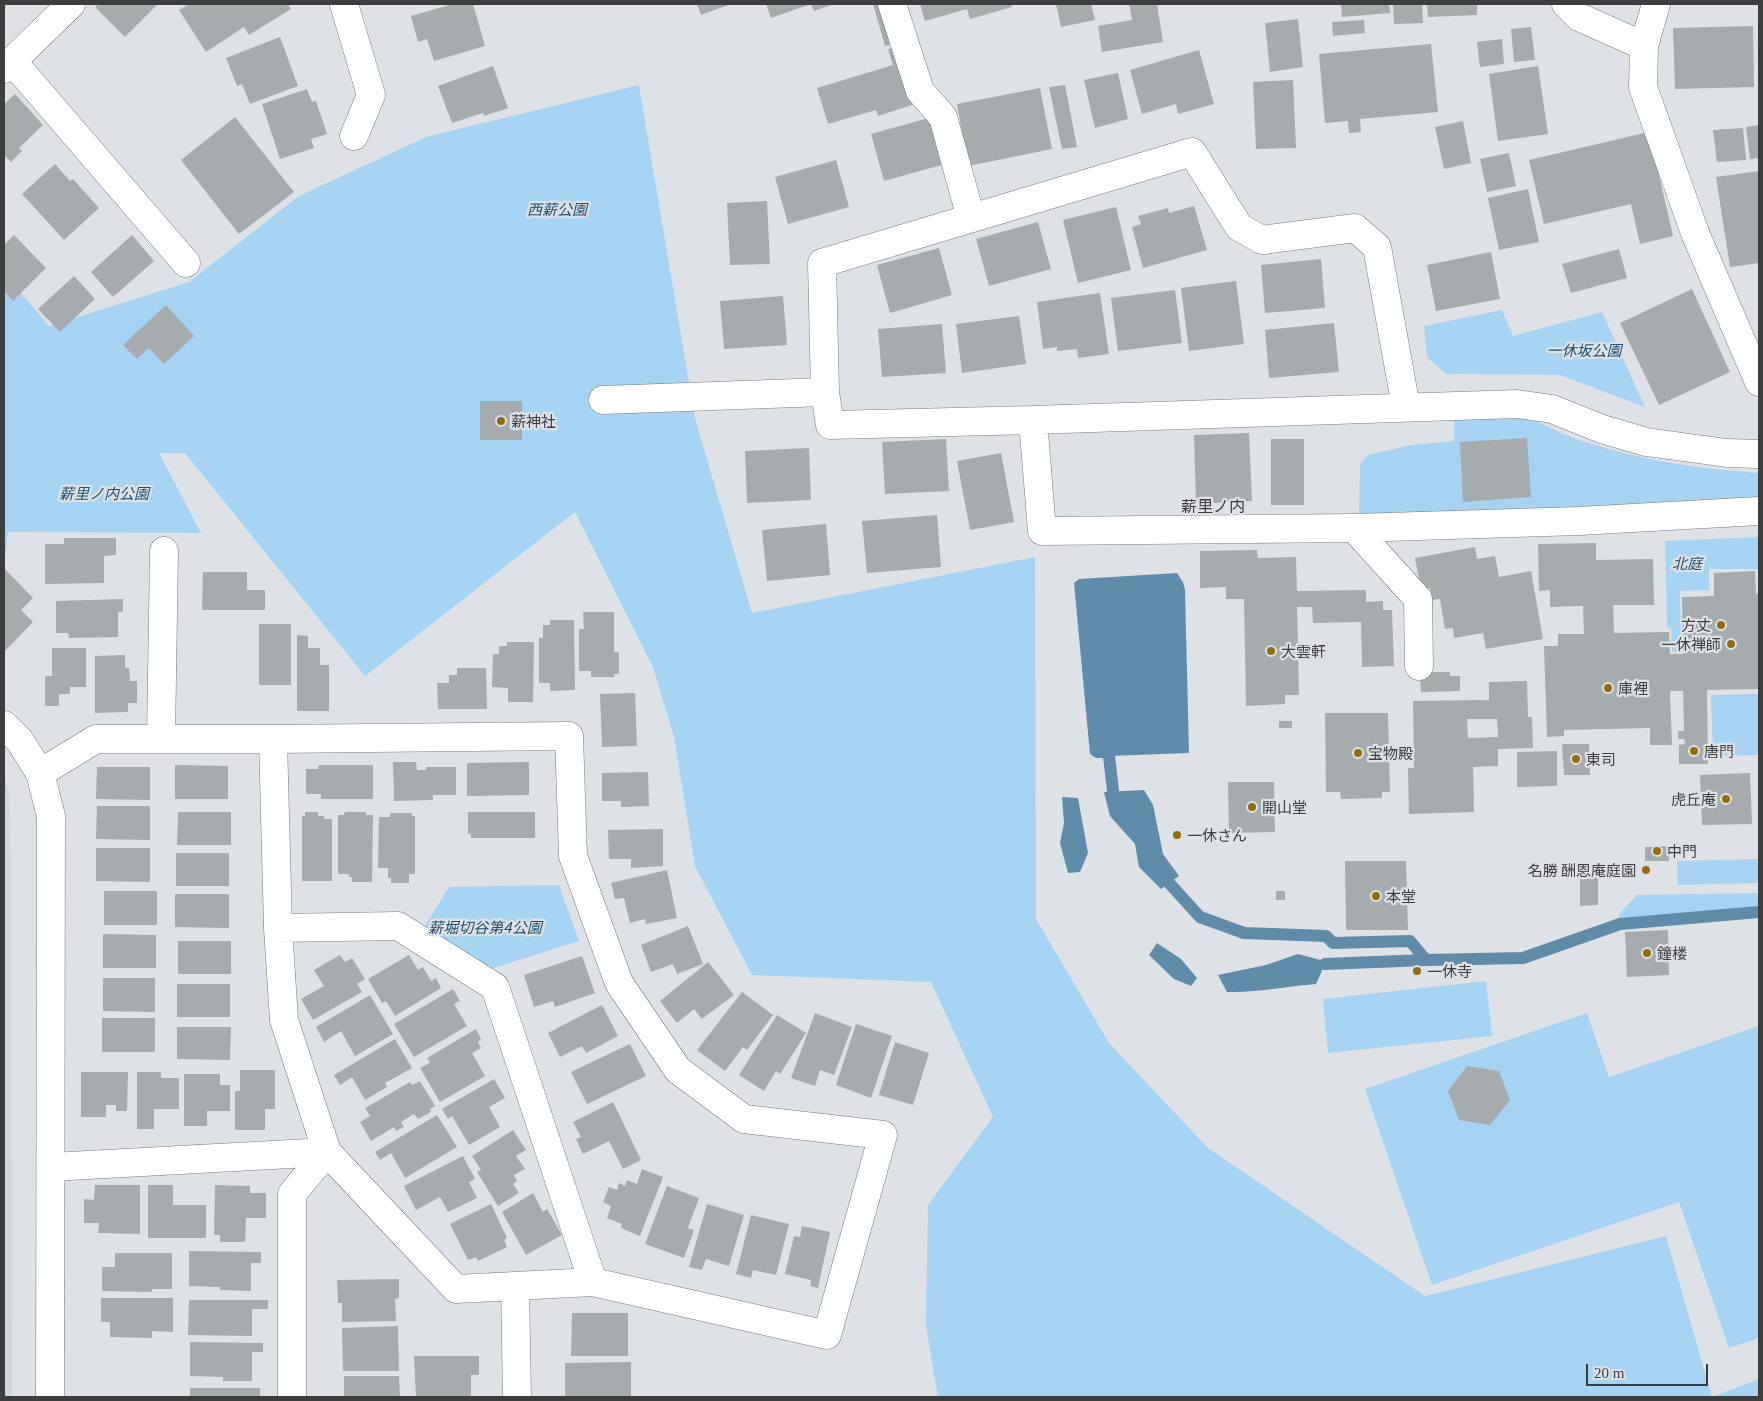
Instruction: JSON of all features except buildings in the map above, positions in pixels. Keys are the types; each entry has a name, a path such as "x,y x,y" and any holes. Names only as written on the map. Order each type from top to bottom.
{"street":[{"path":"71,4 8,66 186,263"},
{"path":"344,4 371,95 354,136"},
{"path":"892,4 920,91 943,117 971,218"},
{"path":"1566,4 1579,17 1644,46"},
{"path":"1656,4 1644,46 1643,87 1695,233 1759,382"},
{"path":"1406,408 1377,247 1355,228 1262,240 1239,227 1192,152 822,263 825,392 830,424 1033,420 1406,408 1517,404 1552,409 1602,429 1646,442 1759,454"},
{"path":"603,400 825,392"},
{"path":"1033,420 1042,531 1354,528 1579,522 1759,511"},
{"path":"1354,528 1418,599 1419,666"},
{"path":"161,738 164,552"},
{"path":"4,725 20,741 40,773 51,816 50,1397"},
{"path":"40,773 96,739 569,736 573,856 619,983 678,1070 744,1119 883,1134 827,1335 593,1282 456,1290 327,1152 284,1020 278,928 273,739"},
{"path":"278,928 398,926 495,987 593,1282"},
{"path":"51,1167 327,1152"},
{"path":"292,1397 292,1194 327,1152"},
{"path":"515,1286 517,1397"}],"shaded area":[{"path":"1177,573 1183,582 1185,590 1189,753 1096,758 1090,754 1074,583 1079,579"},
{"path":"4,778 9,794 11,891 12,1397 4,1397"},
{"path":"1144,790 1153,805 1163,854 1179,876 1161,889 1139,867 1135,844 1110,816 1104,792"},
{"path":"1062,797 1078,798 1088,853 1080,872 1068,873 1060,843 1064,823"},
{"path":"1157,943 1181,959 1197,978 1191,986 1174,979 1149,955"},
{"path":"1298,954 1324,961 1325,964 1316,984 1227,992 1218,975 1266,965"}],"green space":[{"path":"639,85 695,418 752,613 1035,557 1036,919 1109,1043 1208,1148 1425,1296 1666,1236 1712,1397 938,1397 926,1326 928,1205 993,1117 931,982 752,975 695,866 674,737 653,667 575,512 365,676 185,453 159,453 201,533 8,532 4,568 4,273 49,326 189,282 299,196 426,137"},
{"name":"一休坂公園","path":"1502,310 1513,336 1602,312 1645,407 1560,375 1446,374 1427,357 1424,326"},
{"path":"1525,416 1573,438 1631,455 1694,466 1759,473 1759,502 1359,517 1360,464 1368,455 1411,445 1454,441 1454,418"},
{"name":"北庭","path":"1759,537 1759,569 1709,569 1709,590 1680,591 1681,652 1672,652 1671,628 1667,627 1665,541"},
{"path":"1759,694 1759,755 1713,756 1711,695"},
{"path":"1759,859 1759,883 1678,885 1677,861"},
{"name":"薪堀切谷第4公園","path":"559,885 579,941 481,972 420,934 449,887"},
{"path":"1759,893 1759,909 1619,921 1619,914 1637,895"},
{"path":"1486,981 1492,1036 1328,1053 1323,999"},
{"path":"1587,1013 1609,1077 1759,1026 1759,1338 1729,1348 1679,1202 1432,1285 1365,1089"},
{"path":"1759,1379 1759,1397 1712,1397"}],"waterway":[{"path":"1109,756 1113,791"},
{"path":"1169,883 1200,917 1244,933 1326,936 1333,943 1410,941 1426,960 1523,958 1620,924 1759,912"},
{"path":"1325,964 1426,960"}],"place":[{"name":"薪神社","path":"501,421"},
{"name":"方丈","path":"1721,625"},
{"name":"一休禅師","path":"1731,644"},
{"name":"大雲軒","path":"1271,651"},
{"name":"庫裡","path":"1608,688"},
{"name":"唐門","path":"1694,751"},
{"name":"宝物殿","path":"1358,753"},
{"name":"東司","path":"1576,759"},
{"name":"虎丘庵","path":"1726,799"},
{"name":"開山堂","path":"1252,807"},
{"name":"一休さん","path":"1177,835"},
{"name":"中門","path":"1657,851"},
{"name":"名勝 酬恩庵庭園","path":"1646,870"},
{"name":"本堂","path":"1376,896"},
{"name":"鐘楼","path":"1647,953"},
{"name":"一休寺","path":"1417,971"}],"district":[{"name":"薪里ノ内","path":"1213,506"}],"park label":[{"name":"西薪公園","path":"557,209"},
{"name":"薪里ノ内公園","path":"104,493"}]}
